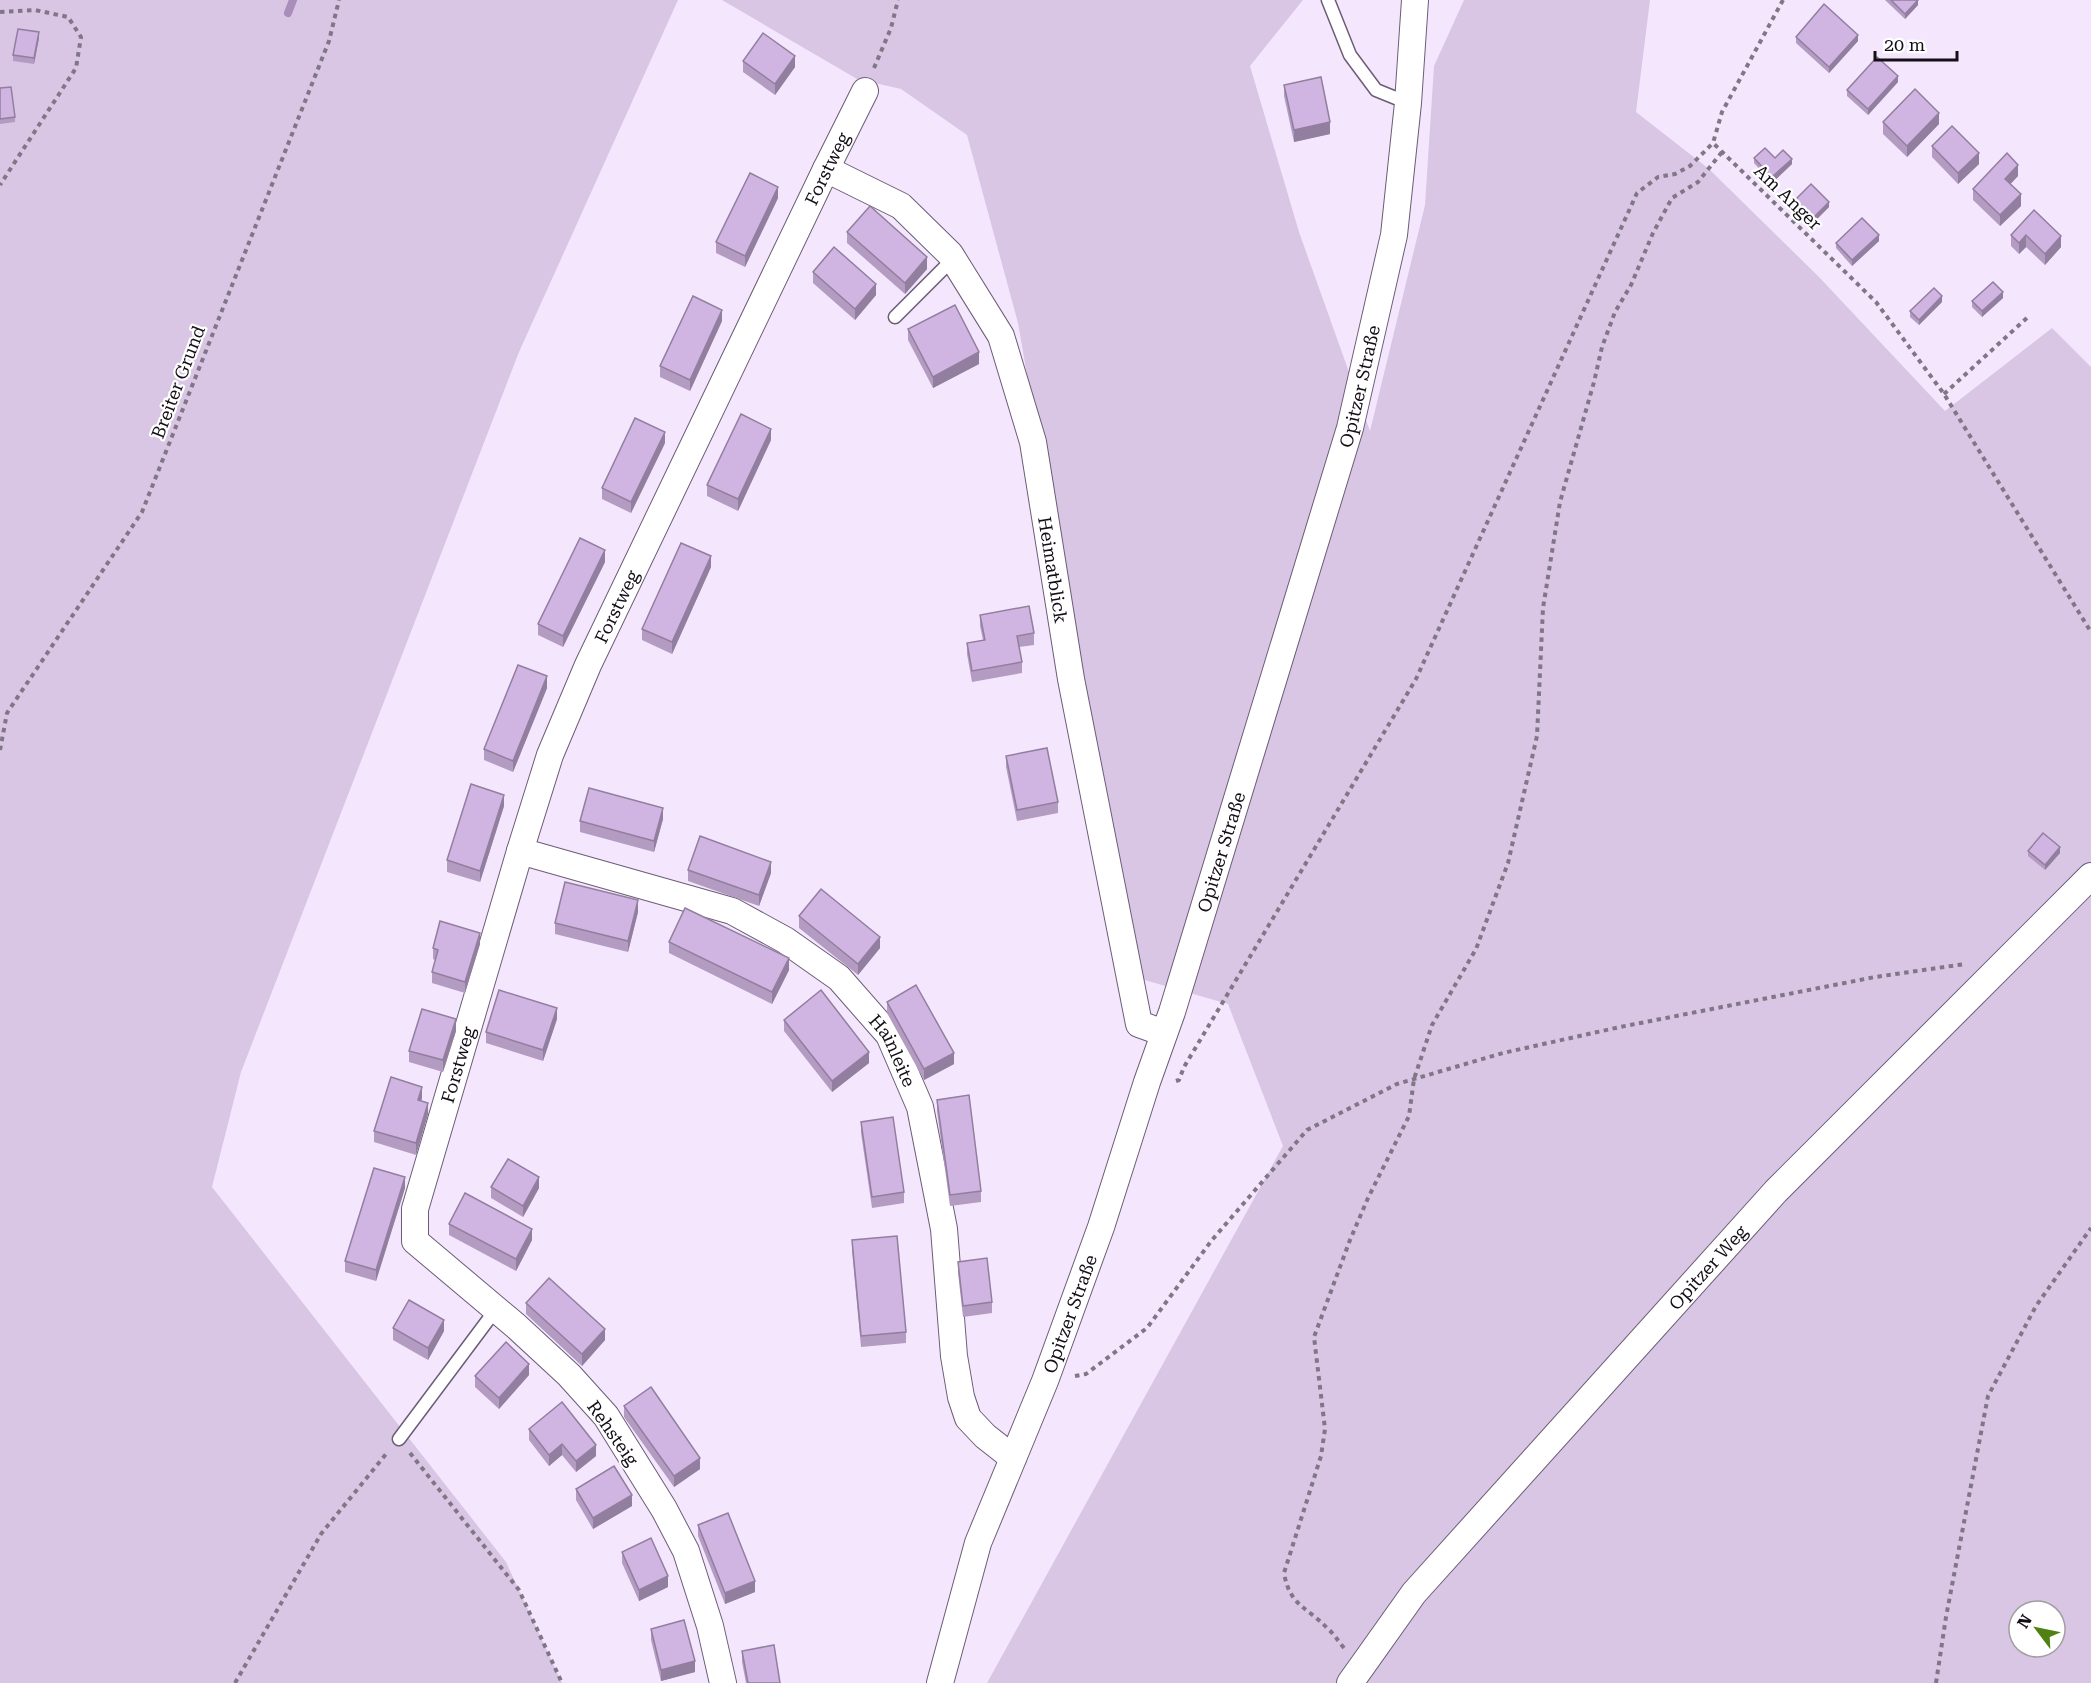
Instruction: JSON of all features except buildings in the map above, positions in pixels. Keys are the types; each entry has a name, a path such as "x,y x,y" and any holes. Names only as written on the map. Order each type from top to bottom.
{"street":[{"name":"Opitzer Straße","path":"940,1683 978,1543 1045,1381 1101,1227 1164,1033 1350,428 1394,235 1408,103 1415,0"},
{"name":"Forstweg","path":"416,1242 416,1209 550,755 588,665 865,91"},
{"name":"Heimatblick","path":"826,169 901,206 953,259 1001,336 1033,442 1071,679 1139,1024 1164,1033"},
{"name":"Hainleite","path":"520,851 732,911 785,940 839,978 889,1035 920,1107 944,1229 954,1356 961,1397 968,1418 985,1436 1013,1458"},
{"name":"Opitzer Weg","path":"1354,1677 1414,1593 1768,1199 2091,876"},
{"name":"Rehsteig","path":"416,1242 497,1308 569,1375 606,1416 664,1509 686,1551 710,1626 723,1683"}],"lane":[{"path":"1328,0 1350,55 1376,90 1408,103"},
{"path":"895,316 953,259"},
{"path":"399,1439 497,1308"}],"path":[{"name":"Breiter Grund","path":"0,750 7,713 142,512 329,41 339,0"},
{"path":"865,91 891,28 898,0"},
{"path":"1147,1082 1179,1080 1184,1066 1416,679 1636,193 1658,177 1675,174 1690,166 1713,143 1722,112 1783,0"},
{"path":"0,12 35,10 68,17 81,37 76,68 0,185"},
{"name":"Am Anger","path":"1713,143 1876,302 1944,394 2091,632"},
{"path":"1354,1677 1349,1654 1327,1627 1300,1606 1287,1589 1284,1573 1317,1467 1325,1429 1314,1337 1350,1239 1409,1116 1414,1079 1432,1025 1476,949 1508,863 1537,735 1543,608 1560,502 1602,347 1615,312 1631,285 1653,233 1672,198 1698,182 1722,152"},
{"path":"1944,394 2029,316"},
{"path":"1045,1381 1086,1374 1147,1328 1212,1240 1307,1130 1397,1084 1503,1053 1732,1003 1875,977 2010,957"},
{"path":"1936,1683 1946,1617 1989,1396 2036,1306 2091,1228"},
{"path":"236,1683 321,1534 399,1439 519,1590 562,1683"}],"shaded area":[{"path":"0,0 678,0 519,352 241,1072 212,1187 506,1562 562,1683 0,1683"},
{"path":"722,0 1303,0 1250,66 1299,232 1370,431 1425,205 1434,66 1464,0 1650,0 1636,112 1709,169 1819,277 1945,411 2052,328 2091,367 2091,1683 987,1683 1283,1146 1228,1004 1141,979 1081,685 1018,323 967,135 901,89 857,79"}],"waterway":[{"path":"288,13 293,0"}]}
